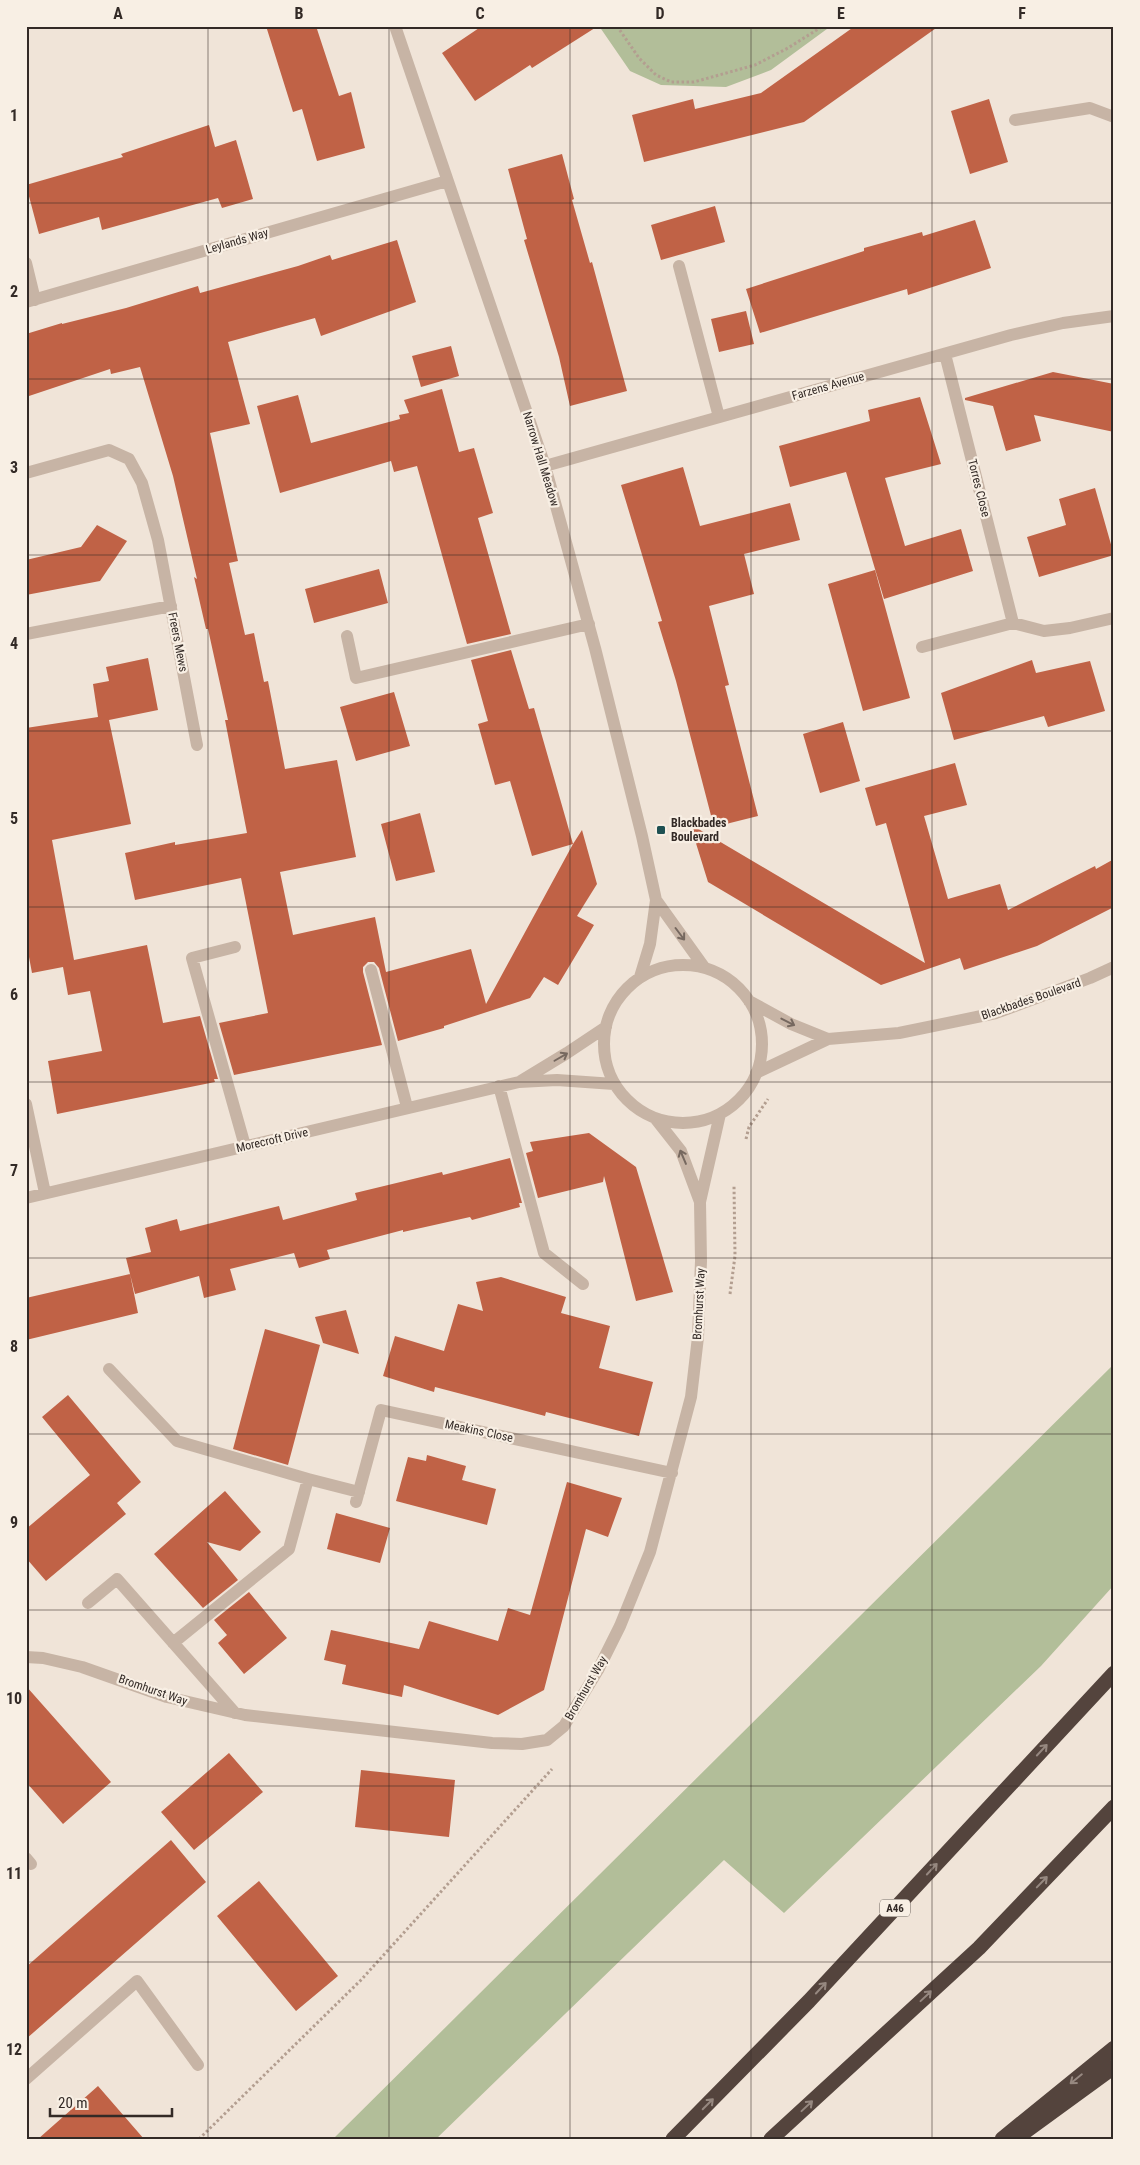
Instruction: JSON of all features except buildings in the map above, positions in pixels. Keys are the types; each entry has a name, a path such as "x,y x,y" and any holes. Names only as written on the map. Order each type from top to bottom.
{"highway":[{"name":"A46","path":"673,2139 809,2001 1114,1673"},
{"path":"770,2139 979,1948 1114,1807"},
{"path":"1002,2139 1114,2048"},
{"path":"1016,2139 1114,2067"}],"street":[{"name":"Narrow Hall Meadow","path":"395,26 545,466 589,624 656,900 650,944 640,977"},
{"path":"1015,120 1090,108 1114,116"},
{"name":"Leylands Way","path":"30,301 447,181"},
{"path":"26,263 30,301"},
{"path":"679,266 719,417"},
{"name":"Farzens Avenue","path":"545,466 1054,325 1114,316"},
{"name":"Torres Close","path":"945,354 1013,623"},
{"name":"Freers Mews","path":"26,473 109,450 129,459 142,483 158,540 197,746"},
{"path":"26,634 170,606"},
{"path":"922,647 1013,623 1044,630 1070,628 1114,618"},
{"path":"347,636 356,678 589,624"},
{"name":"Narrow Hall Meadow","path":"656,900 704,968"},
{"path":"235,947 192,958 245,1146"},
{"path":"682,965 704,968 722,975 737,986 749,1001 756,1013 762,1035 761,1060 748,1089 735,1104 720,1114 699,1121 677,1123 655,1118 632,1104 614,1084 607,1065 604,1046 606,1027 612,1007 624,990 640,977 660,968 682,965"},
{"name":"Blackbades Boulevard","path":"756,1073 828,1039 899,1033 996,1013 1114,968"},
{"path":"371,970 407,1107"},
{"name":"Blackbades Boulevard","path":"749,1001 792,1024 828,1039"},
{"name":"Morecroft Drive","path":"519,1082 568,1053 606,1027"},
{"name":"Morecroft Drive","path":"26,1198 519,1082 557,1080 614,1084"},
{"path":"499,1086 544,1253 583,1284"},
{"path":"26,1104 45,1193"},
{"name":"Bromhurst Way","path":"26,1657 43,1658 82,1667 167,1697 235,1713 492,1743 522,1744 547,1740 564,1726 598,1670 620,1626 650,1552 672,1473 690,1397 698,1337 701,1261 700,1202 720,1114"},
{"name":"Bromhurst Way","path":"655,1118 681,1151 700,1202"},
{"path":"109,1369 177,1441 308,1479 289,1549 174,1643"},
{"name":"Meakins Close","path":"308,1479 358,1497 381,1410 672,1473"},
{"path":"88,1603 117,1579 235,1713"},
{"path":"26,2078 137,1982 198,2065"}],"path":[{"path":"617,26 639,58 656,75 671,82 694,82 755,65 788,48 823,26"},
{"path":"743,1145 750,1127 767,1100 775,1094"},
{"path":"730,1295 735,1256 734,1181"},
{"path":"199,2139 361,1980 558,1762"}],"green space":[{"path":"599,26 831,26 771,70 726,87 661,85 630,71"},
{"path":"1114,1364 1114,1585 1041,1666 784,1913 724,1860 436,2139 333,2139"}],"place":[{"name":"Blackbades Boulevard","path":"661,830"}]}
